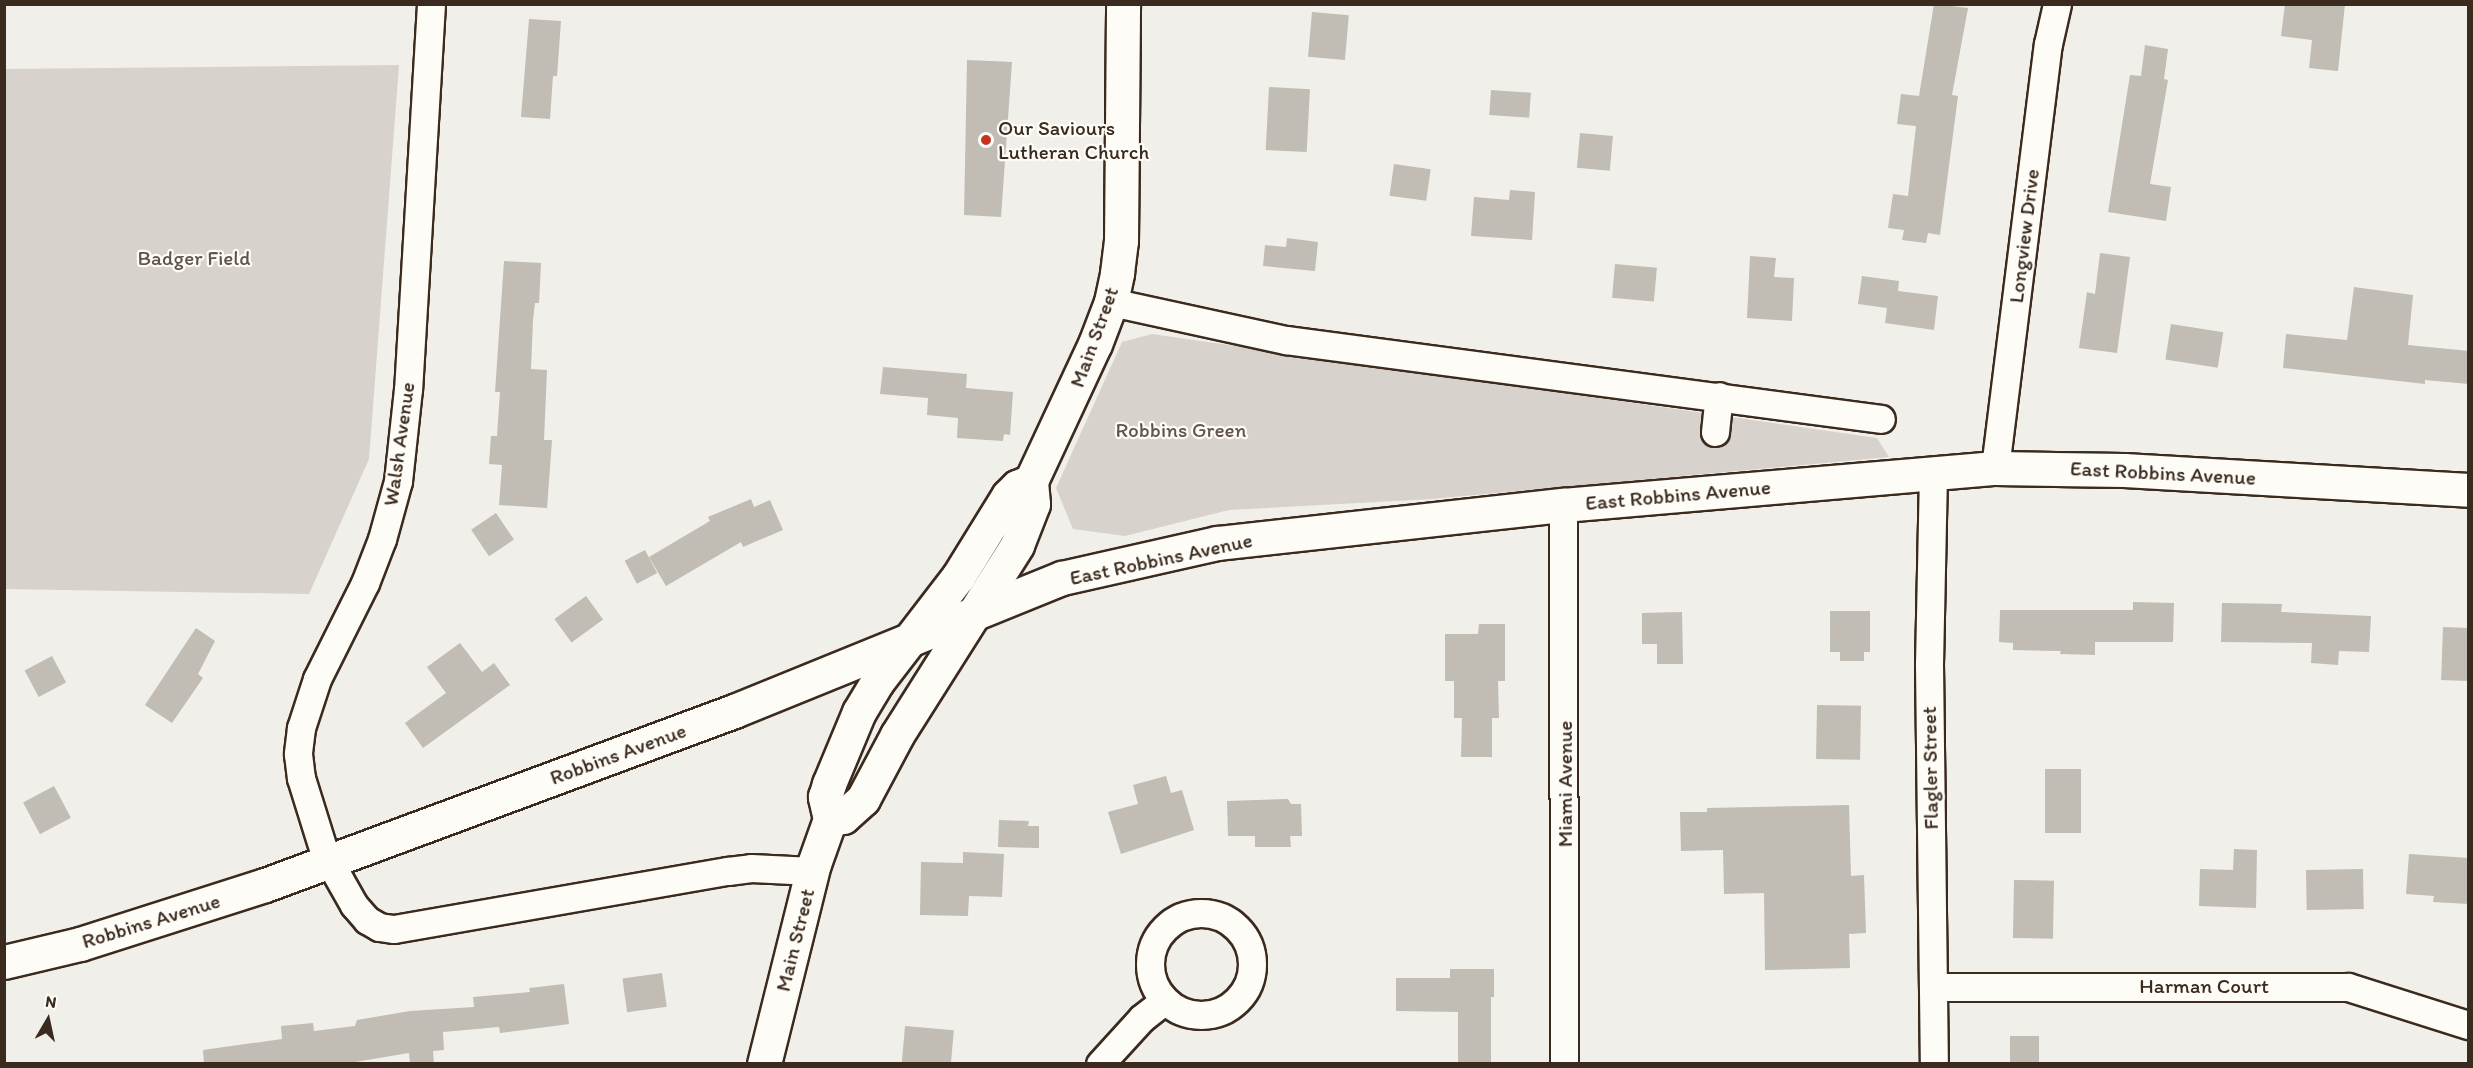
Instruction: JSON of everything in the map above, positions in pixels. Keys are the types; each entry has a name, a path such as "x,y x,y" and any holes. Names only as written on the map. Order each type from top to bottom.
{"main road":[{"name":"Main Street","path":"1031,481 1069,402 1111,302 1121,241 1123,4"},
{"name":"East Robbins Avenue","path":"905,643 1062,579 1217,543 1563,505 1995,468 2124,470 2469,490"},
{"path":"1031,481 1034,504 1029,521 1017,545 973,615 897,735 863,799 843,817 830,819 825,797 859,712 905,643 958,577 1008,496 1017,487 1031,481"},
{"name":"Robbins Avenue","path":"4,962 80,944 174,915 329,861 734,711 905,643"},
{"name":"Main Street","path":"764,1064 812,871 830,819"}],"street":[{"name":"Walsh Avenue","path":"329,861 305,798 300,778 299,746 308,704 369,572 382,538 398,481 408,389 431,4"},
{"name":"Longview Drive","path":"1995,468 2048,44 2057,4"},
{"path":"1111,302 1287,340 1881,419"},
{"path":"1715,432 1719,396"},
{"name":"Flagler Street","path":"1933,473 1929,664 1934,1064"},
{"name":"Miami Avenue","path":"1563,505 1564,1064"},
{"path":"329,861 366,920 380,927 394,929 728,871 752,868 812,871"},
{"name":"Harman Court","path":"1934,987 2348,987 2469,1025"},
{"path":"1100,1064 1142,1018 1165,1000"}],"green space":[{"name":"Badger Field","path":"399,65 369,459 309,594 5,589 5,69"},
{"name":"Robbins Green","path":"1152,334 1877,438 1889,457 1432,499 1229,510 1125,536 1073,529 1056,488 1122,342"}],"building":[{"path":"1934,4 1968,8 1952,95 1958,96 1940,235 1928,233 1926,243 1902,240 1904,230 1888,228 1893,194 1908,196 1916,126 1897,124 1901,94 1919,96"},
{"path":"2285,4 2345,4 2338,71 2309,68 2312,40 2281,36"},
{"path":"1312,12 1349,15 1345,60 1308,57"},
{"path":"529,19 561,21 557,76 553,76 550,119 521,117"},
{"path":"2145,45 2168,49 2164,79 2168,80 2150,184 2171,187 2166,221 2108,212 2130,75 2141,76"},
{"name":"Our Saviours Lutheran Church","path":"967,60 1012,62 1001,217 964,215"},
{"path":"1269,87 1310,89 1307,152 1266,150"},
{"path":"1491,90 1531,93 1529,118 1489,115"},
{"path":"1580,133 1613,136 1610,171 1577,168"},
{"path":"1394,164 1431,169 1426,201 1390,196"},
{"path":"1510,190 1535,192 1532,240 1471,236 1474,197 1509,200"},
{"path":"1287,238 1318,242 1315,271 1263,266 1265,245 1286,247"},
{"path":"2100,253 2130,257 2117,353 2079,348 2087,292 2095,294"},
{"path":"1750,256 1776,258 1774,277 1794,278 1792,321 1747,318"},
{"path":"504,261 541,263 539,303 535,303 533,320 531,369 547,370 544,440 552,440 547,508 499,505 502,465 489,464 491,436 497,436 500,392 495,392"},
{"path":"1615,264 1657,268 1654,302 1612,298"},
{"path":"1862,276 1899,281 1898,291 1938,296 1934,330 1885,323 1887,308 1858,304"},
{"path":"2354,287 2413,295 2408,345 2469,351 2469,384 2425,380 2425,384 2283,368 2286,334 2347,340"},
{"path":"2171,324 2223,332 2218,368 2165,360"},
{"path":"883,367 967,374 966,388 1013,392 1010,435 1004,434 1003,441 957,438 958,418 927,415 928,398 880,394"},
{"path":"751,499 754,507 770,500 783,530 743,547 741,542 666,586 649,557 710,521 708,517"},
{"path":"496,513 514,540 489,556 471,530"},
{"path":"645,550 657,573 637,584 625,561"},
{"path":"586,596 603,619 571,642 554,619"},
{"path":"2133,602 2174,603 2173,642 2095,642 2095,655 2060,654 2061,651 2013,650 2013,643 1999,642 2000,610 2133,610"},
{"path":"2222,603 2282,604 2281,612 2371,616 2369,652 2339,651 2338,665 2311,663 2312,643 2221,642"},
{"path":"1830,611 1870,611 1870,652 1864,652 1864,661 1840,661 1840,652 1830,652"},
{"path":"1682,612 1683,664 1657,664 1657,644 1642,644 1642,613"},
{"path":"1479,624 1505,624 1505,681 1498,681 1499,718 1492,718 1492,757 1461,757 1462,718 1454,718 1454,681 1445,681 1445,634 1478,634"},
{"path":"2443,627 2468,628 2467,681 2441,680"},
{"path":"196,628 215,641 198,674 203,678 172,723 145,705"},
{"path":"460,643 482,672 494,663 510,685 423,748 405,723 446,693 427,667"},
{"path":"52,656 66,682 39,697 25,671"},
{"path":"1817,705 1861,706 1860,760 1816,759"},
{"path":"2045,769 2081,769 2081,833 2045,833"},
{"path":"1166,776 1171,793 1182,790 1194,830 1121,854 1108,812 1138,804 1133,785"},
{"path":"54,786 71,818 40,834 23,802"},
{"path":"1288,799 1291,804 1301,804 1302,836 1290,836 1291,847 1255,847 1255,836 1228,836 1227,801"},
{"path":"1849,805 1851,876 1864,875 1866,933 1849,934 1850,968 1765,970 1764,893 1724,894 1723,850 1681,851 1680,812 1707,812 1707,808"},
{"path":"999,820 1029,821 1028,826 1039,826 1039,848 998,847"},
{"path":"2234,849 2257,850 2256,908 2199,906 2200,869 2233,870"},
{"path":"963,852 1004,854 1002,897 969,896 968,916 920,915 921,862 963,863"},
{"path":"2409,854 2469,858 2469,904 2433,902 2434,896 2406,894"},
{"path":"2363,869 2364,909 2307,910 2306,870"},
{"path":"2014,880 2054,881 2053,939 2013,938"},
{"path":"1450,969 1494,969 1494,997 1491,997 1491,1064 1458,1064 1458,1012 1396,1011 1396,978 1450,978"},
{"path":"662,973 667,1007 627,1012 622,979"},
{"path":"564,984 569,1024 500,1033 499,1027 443,1032 444,1050 433,1051 434,1064 410,1064 409,1053 343,1064 204,1064 203,1050 282,1039 281,1026 313,1023 314,1031 355,1026 357,1020 410,1011 474,1007 473,997 530,992 529,988"},
{"path":"905,1026 954,1030 951,1064 902,1064"},
{"path":"2010,1036 2039,1036 2039,1064 2010,1064"}],"place":[{"name":"Our Saviours Lutheran Church","path":"986,140"}]}
